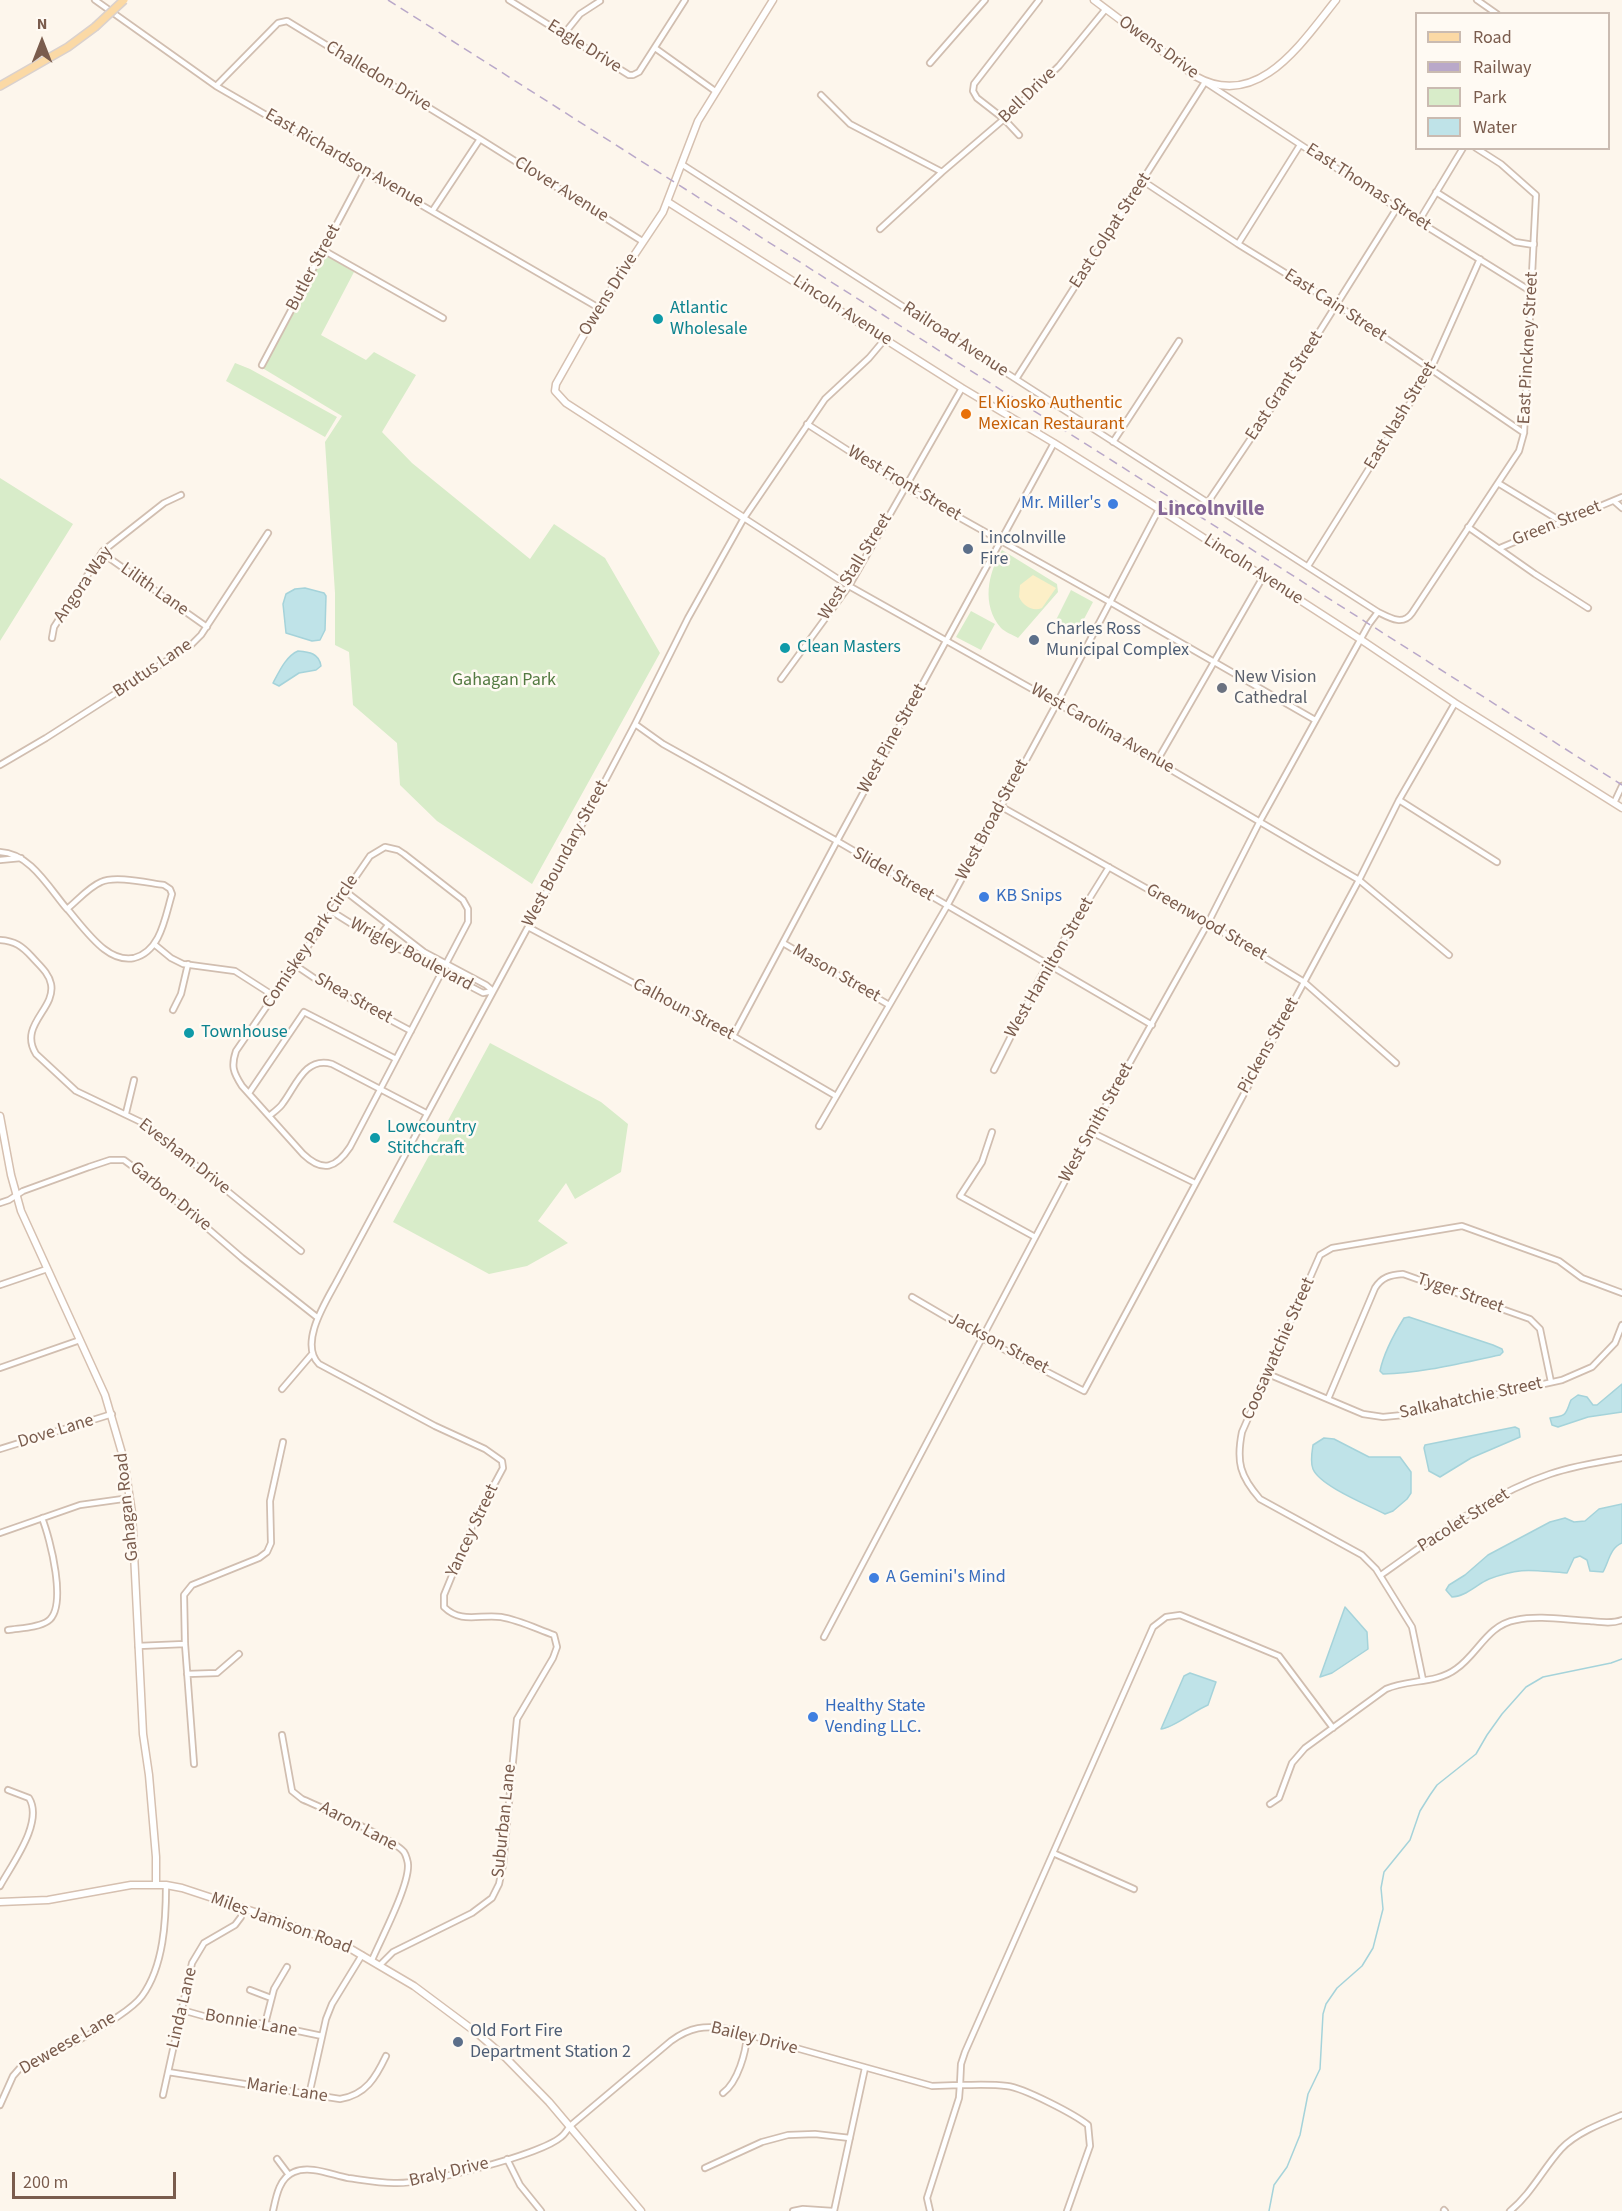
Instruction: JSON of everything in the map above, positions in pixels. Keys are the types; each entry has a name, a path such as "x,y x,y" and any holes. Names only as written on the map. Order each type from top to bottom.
{"main road":[{"path":"0,86 68,47 95,27 124,0"}],"street":[{"name":"East Richardson Avenue","path":"95,0 216,86 599,308"},
{"name":"Eagle Drive","path":"509,0 628,75 639,72 655,48"},
{"path":"685,0 655,48 715,91"},
{"name":"Owens Drive","path":"744,518 558,397 555,391 556,384 599,308 663,212 698,121 773,0"},
{"path":"930,63 986,0"},
{"path":"1019,135 1004,119 977,98 973,91 974,84 1039,0"},
{"name":"Owens Drive","path":"1094,0 1205,82 1235,85 1254,81 1274,71 1295,52 1336,0"},
{"path":"1477,0 1494,12"},
{"path":"564,34 580,14 600,1"},
{"name":"Bell Drive","path":"880,229 1004,119 1059,66 1105,10"},
{"name":"Challedon Drive","path":"216,86 278,23 287,21 480,139"},
{"name":"East Thomas Street","path":"1205,82 1397,208 1532,292"},
{"name":"East Colpat Street","path":"1016,379 1205,82"},
{"path":"821,95 850,124 942,172"},
{"path":"432,210 480,139"},
{"name":"Clover Avenue","path":"480,139 642,241"},
{"path":"1238,244 1300,144"},
{"path":"1419,221 1462,150"},
{"name":"East Pinckney Street","path":"1378,612 1401,621 1408,618 1519,451 1524,434 1536,195 1501,164 1479,150"},
{"name":"Railroad Avenue","path":"683,165 1378,612"},
{"name":"Butler Street","path":"262,364 365,171"},
{"name":"East Cain Street","path":"1143,181 1238,244 1337,305 1524,434"},
{"path":"1436,192 1515,242 1534,245"},
{"name":"Lincoln Avenue","path":"668,202 962,388 1159,509 1455,703 1622,808"},
{"name":"East Grant Street","path":"1208,502 1337,305 1397,208"},
{"path":"663,212 685,212"},
{"path":"323,250 443,318"},
{"name":"East Nash Street","path":"1308,566 1430,371 1480,260"},
{"name":"West Boundary Street","path":"312,1354 311,1340 318,1318 426,1113 528,927 688,618 744,518 825,399 869,358 885,339"},
{"path":"1113,442 1179,341"},
{"name":"West Stall Street","path":"781,679 849,586 962,388"},
{"name":"West Front Street","path":"807,424 905,488 1315,720"},
{"name":"West Pine Street","path":"733,1036 1054,443"},
{"path":"1498,483 1562,522"},
{"name":"Angora Way","path":"52,638 54,627 102,553 164,502 181,495"},
{"name":"Green Street","path":"1500,548 1622,498"},
{"path":"1614,501 1622,508"},
{"name":"West Broad Street","path":"819,1126 947,906 1159,509"},
{"name":"West Carolina Avenue","path":"744,518 849,586 1260,820 1359,880 1449,955"},
{"path":"1468,527 1588,608"},
{"name":"Brutus Lane","path":"0,765 191,645 207,627 268,533"},
{"name":"Lilith Lane","path":"102,553 207,627"},
{"path":"1157,761 1263,577"},
{"name":"West Smith Street","path":"824,1637 1091,1132 1208,923 1260,820 1315,720 1360,639 1378,612"},
{"name":"Pickens Street","path":"1084,1390 1359,880 1399,800 1455,703"},
{"name":"Slidel Street","path":"635,724 663,744 837,841 1152,1025"},
{"path":"1614,803 1622,786"},
{"path":"1399,800 1497,862"},
{"name":"Greenwood Street","path":"1000,806 1208,923 1304,982 1396,1063"},
{"name":"Comiskey Park Circle","path":"385,847 404,854 463,900 468,909 468,922 350,1147 342,1159 331,1165 322,1166 312,1162 269,1116 234,1073 232,1066 236,1051 331,911 374,852 385,847"},
{"path":"0,852 17,854 22,858 67,909 103,949 116,957 128,959 140,956 152,949 162,929 172,894 170,889 164,885 111,879 103,881 67,909"},
{"path":"0,860 22,858"},
{"name":"West Hamilton Street","path":"994,1070 1048,965 1109,867"},
{"name":"Wrigley Boulevard","path":"345,891 424,952 486,985 493,992"},
{"name":"Wrigley Boulevard","path":"331,911 483,993 493,992"},
{"path":"378,938 388,925"},
{"name":"Calhoun Street","path":"528,927 733,1036 836,1096"},
{"name":"Evesham Drive","path":"0,940 21,945 46,974 51,985 49,998 33,1026 31,1035 31,1047 36,1054 76,1090 145,1124 301,1251"},
{"name":"Mason Street","path":"783,943 889,1005"},
{"path":"154,944 171,958 188,964 235,971 274,996"},
{"path":"173,1010 181,994 188,964"},
{"name":"Shea Street","path":"295,965 323,984 411,1031"},
{"path":"249,1093 304,1012 396,1059"},
{"path":"269,1116 282,1104 308,1068 318,1063 332,1064 426,1113"},
{"path":"126,1113 134,1080"},
{"name":"Gahagan Road","path":"0,1116 10,1175 26,1223 105,1395 121,1446 130,1498 143,1734 149,1775 156,1884"},
{"path":"992,1132 982,1162 960,1196 1035,1237"},
{"path":"1091,1132 1195,1183"},
{"name":"Garbon Drive","path":"0,1203 23,1191 110,1160 124,1160 318,1318"},
{"name":"Coosawatchie Street","path":"1423,1680 1412,1627 1381,1575 1362,1556 1274,1509 1260,1499 1249,1486 1240,1469 1238,1452 1242,1432 1320,1255 1332,1248 1462,1226 1559,1261 1582,1278 1622,1293"},
{"path":"0,1285 47,1269"},
{"name":"Tyger Street","path":"1328,1399 1375,1288 1389,1275 1403,1274 1530,1319 1540,1329 1551,1382"},
{"name":"Jackson Street","path":"912,1297 982,1338 1084,1390"},
{"name":"Salkahatchie Street","path":"1268,1374 1364,1414 1383,1417 1403,1415 1562,1380 1592,1367 1615,1343 1622,1325"},
{"path":"0,1368 80,1340"},
{"path":"282,1389 312,1354"},
{"name":"Yancey Street","path":"312,1354 329,1370 484,1449 501,1461 503,1468 474,1522 444,1595 444,1607 450,1614 459,1617 501,1617 554,1635 557,1647 553,1658"},
{"name":"Dove Lane","path":"0,1449 112,1414"},
{"path":"194,1764 183,1599 188,1588 258,1558 270,1548 270,1501 283,1442"},
{"name":"Pacolet Street","path":"1381,1575 1469,1514 1511,1490 1550,1474 1622,1458"},
{"path":"0,1533 80,1505 130,1498"},
{"path":"8,1630 43,1624 56,1612 54,1562 42,1518"},
{"path":"930,2211 927,2198 956,2110 961,2064 965,2052 1153,1627 1166,1617 1180,1615 1279,1656 1333,1728"},
{"path":"1270,1804 1279,1798 1292,1763 1305,1748 1386,1689 1398,1684 1440,1677 1456,1670 1501,1624 1533,1618 1601,1622 1622,1620"},
{"path":"138,1646 185,1644"},
{"path":"187,1674 217,1673 239,1654"},
{"name":"Suburban Lane","path":"381,1964 393,1952 472,1912 495,1894 503,1865 517,1719 553,1658"},
{"name":"Aaron Lane","path":"282,1735 292,1791 302,1799 391,1842 405,1853 408,1866 403,1886 372,1960"},
{"path":"0,1886 30,1831 34,1812 29,1798 8,1790"},
{"path":"1053,1854 1134,1889"},
{"name":"Miles Jamison Road","path":"0,1902 48,1900 122,1886 166,1885 243,1908 330,1939 381,1964 491,2044 534,2085 641,2211"},
{"name":"Deweese Lane","path":"0,2105 13,2076 21,2068 88,2036 130,2008 142,1997 151,1983 159,1956 166,1908 166,1885"},
{"name":"Linda Lane","path":"163,2095 189,1976 197,1952 210,1939 235,1925 241,1917 243,1908"},
{"path":"309,2095 322,2036 332,2004 362,1955"},
{"path":"265,2024 275,1987 287,1967"},
{"path":"250,1990 271,1998"},
{"name":"Bonnie Lane","path":"182,2010 232,2022 265,2024 322,2036"},
{"name":"Bailey Drive","path":"570,2126 681,2034 692,2028 716,2027 932,2086 1009,2086 1075,2115 1088,2125 1090,2146 1066,2211"},
{"path":"723,2093 729,2088 737,2071 747,2035"},
{"name":"Marie Lane","path":"168,2072 340,2099 357,2094 373,2080 386,2056"},
{"path":"793,2211 810,2209 833,2211 865,2068"},
{"path":"1510,2211 1530,2191 1563,2147 1579,2136 1622,2115"},
{"name":"Braly Drive","path":"289,2175 306,2170 375,2182 405,2183 530,2153 554,2142 570,2126"},
{"path":"705,2168 762,2142 788,2135 815,2134 850,2138"},
{"path":"507,2159 520,2185 541,2211"},
{"path":"273,2211 278,2190 289,2175 277,2160"}],"green space":[{"name":"Gahagan Park","path":"324,254 354,272 321,335 366,360 374,352 416,375 382,432 412,463 530,559 554,524 605,558 660,653 532,884 437,821 400,785 397,743 353,705 349,652 335,645 335,593 325,442 342,416 259,366"},
{"path":"235,363 337,417 325,437 226,381"},
{"path":"0,478 73,524 0,641"},
{"path":"1002,550 1057,584 1058,592 1018,638 1001,628 995,619 989,599 990,579"},
{"path":"1071,590 1093,602 1075,636 1053,626"},
{"path":"971,611 995,624 981,650 956,637"},
{"path":"490,1043 601,1102 628,1124 621,1172 575,1199 566,1183 538,1221 568,1243 527,1266 489,1274 393,1222"}],"sand":[{"path":"1033,575 1056,588 1039,609 1029,607 1019,597 1020,585"}],"water":[{"path":"305,588 324,593 326,596 325,630 320,640 312,641 286,633 283,604 286,594 295,589"},
{"path":"298,651 316,656 321,666 316,670 299,673 279,686 273,683 286,660"},
{"path":"1409,1317 1493,1345 1502,1349 1503,1352 1500,1355 1442,1367 1383,1374 1380,1371 1390,1343 1404,1318"},
{"path":"1622,1384 1622,1412 1588,1417 1558,1427 1552,1425 1550,1418 1565,1414 1571,1400 1578,1395 1587,1397 1593,1405 1597,1405"},
{"path":"1515,1427 1519,1429 1520,1437 1471,1458 1440,1477 1429,1471 1425,1445"},
{"path":"1324,1438 1334,1439 1369,1457 1400,1457 1411,1472 1411,1493 1407,1499 1393,1511 1385,1514 1325,1482 1313,1469 1311,1460 1313,1445"},
{"path":"1622,1504 1622,1543 1612,1551 1603,1572 1590,1571 1587,1560 1580,1556 1574,1558 1567,1573 1511,1572 1489,1579 1457,1596 1452,1597 1446,1590 1449,1585 1465,1575 1488,1555 1550,1522 1565,1518 1574,1522 1585,1521 1599,1509"},
{"path":"1345,1607 1367,1632 1368,1649 1332,1673 1320,1677"},
{"path":"1190,1673 1216,1682 1208,1705 1171,1726 1161,1729 1184,1676"}],"waterway":[{"path":"1269,2211 1274,2185 1287,2167 1300,2135 1308,2094 1320,2069 1323,2014 1326,2004 1337,1988 1362,1966 1373,1948 1383,1909 1381,1888 1384,1872 1410,1840 1420,1811 1430,1795 1437,1785 1476,1754 1502,1714 1526,1687 1543,1677 1622,1659"}],"railway":[{"path":"388,0 1622,785"}],"place":[{"name":"Atlantic Wholesale","path":"658,319"},
{"name":"El Kiosko Authentic Mexican Restaurant","path":"966,414"},
{"name":"Mr. Miller's","path":"1113,504"},
{"name":"Lincolnville Fire","path":"968,549"},
{"name":"Charles Ross Municipal Complex","path":"1034,640"},
{"name":"Clean Masters","path":"785,648"},
{"name":"New Vision Cathedral","path":"1222,688"},
{"name":"KB Snips","path":"984,897"},
{"name":"Townhouse","path":"189,1033"},
{"name":"Lowcountry Stitchcraft","path":"375,1138"},
{"name":"A Gemini's Mind","path":"874,1578"},
{"name":"Healthy State Vending LLC.","path":"813,1717"},
{"name":"Old Fort Fire Department Station 2","path":"458,2042"}],"district":[{"name":"Lincolnville","path":"1211,510"}]}
